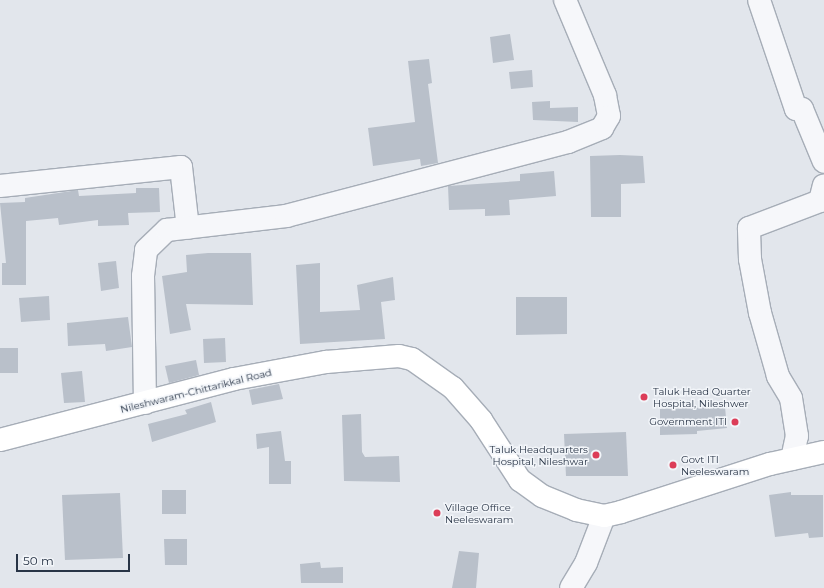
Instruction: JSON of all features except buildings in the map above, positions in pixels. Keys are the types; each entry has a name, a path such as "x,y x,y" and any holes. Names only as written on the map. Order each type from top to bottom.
{"main road":[{"name":"Nileshwaram-Chittarikkal Road","path":"0,440 234,379 326,362 399,356 412,359 453,388 481,420 520,480 542,496 576,510 604,516 792,459 824,452"}],"street":[{"path":"145,403 143,276 146,250 167,230 286,216 568,142 602,128 609,116 605,95 565,0"},
{"path":"759,0 796,109 802,109 824,162"},
{"path":"0,186 181,166 188,228"},
{"path":"792,459 797,436 791,398 778,376 760,313 750,259 749,228 820,201 824,185"},
{"path":"571,588 586,563 604,516"}],"place":[{"name":"Taluk Head Quarter Hospital, Nileshwer","path":"644,397"},
{"name":"Government ITI","path":"735,422"},
{"name":"Taluk Headquarters Hospital, Nileshwar","path":"596,455"},
{"name":"Govt ITI Neeleswaram","path":"673,465"},
{"name":"Village Office Neeleswaram","path":"437,513"}]}
